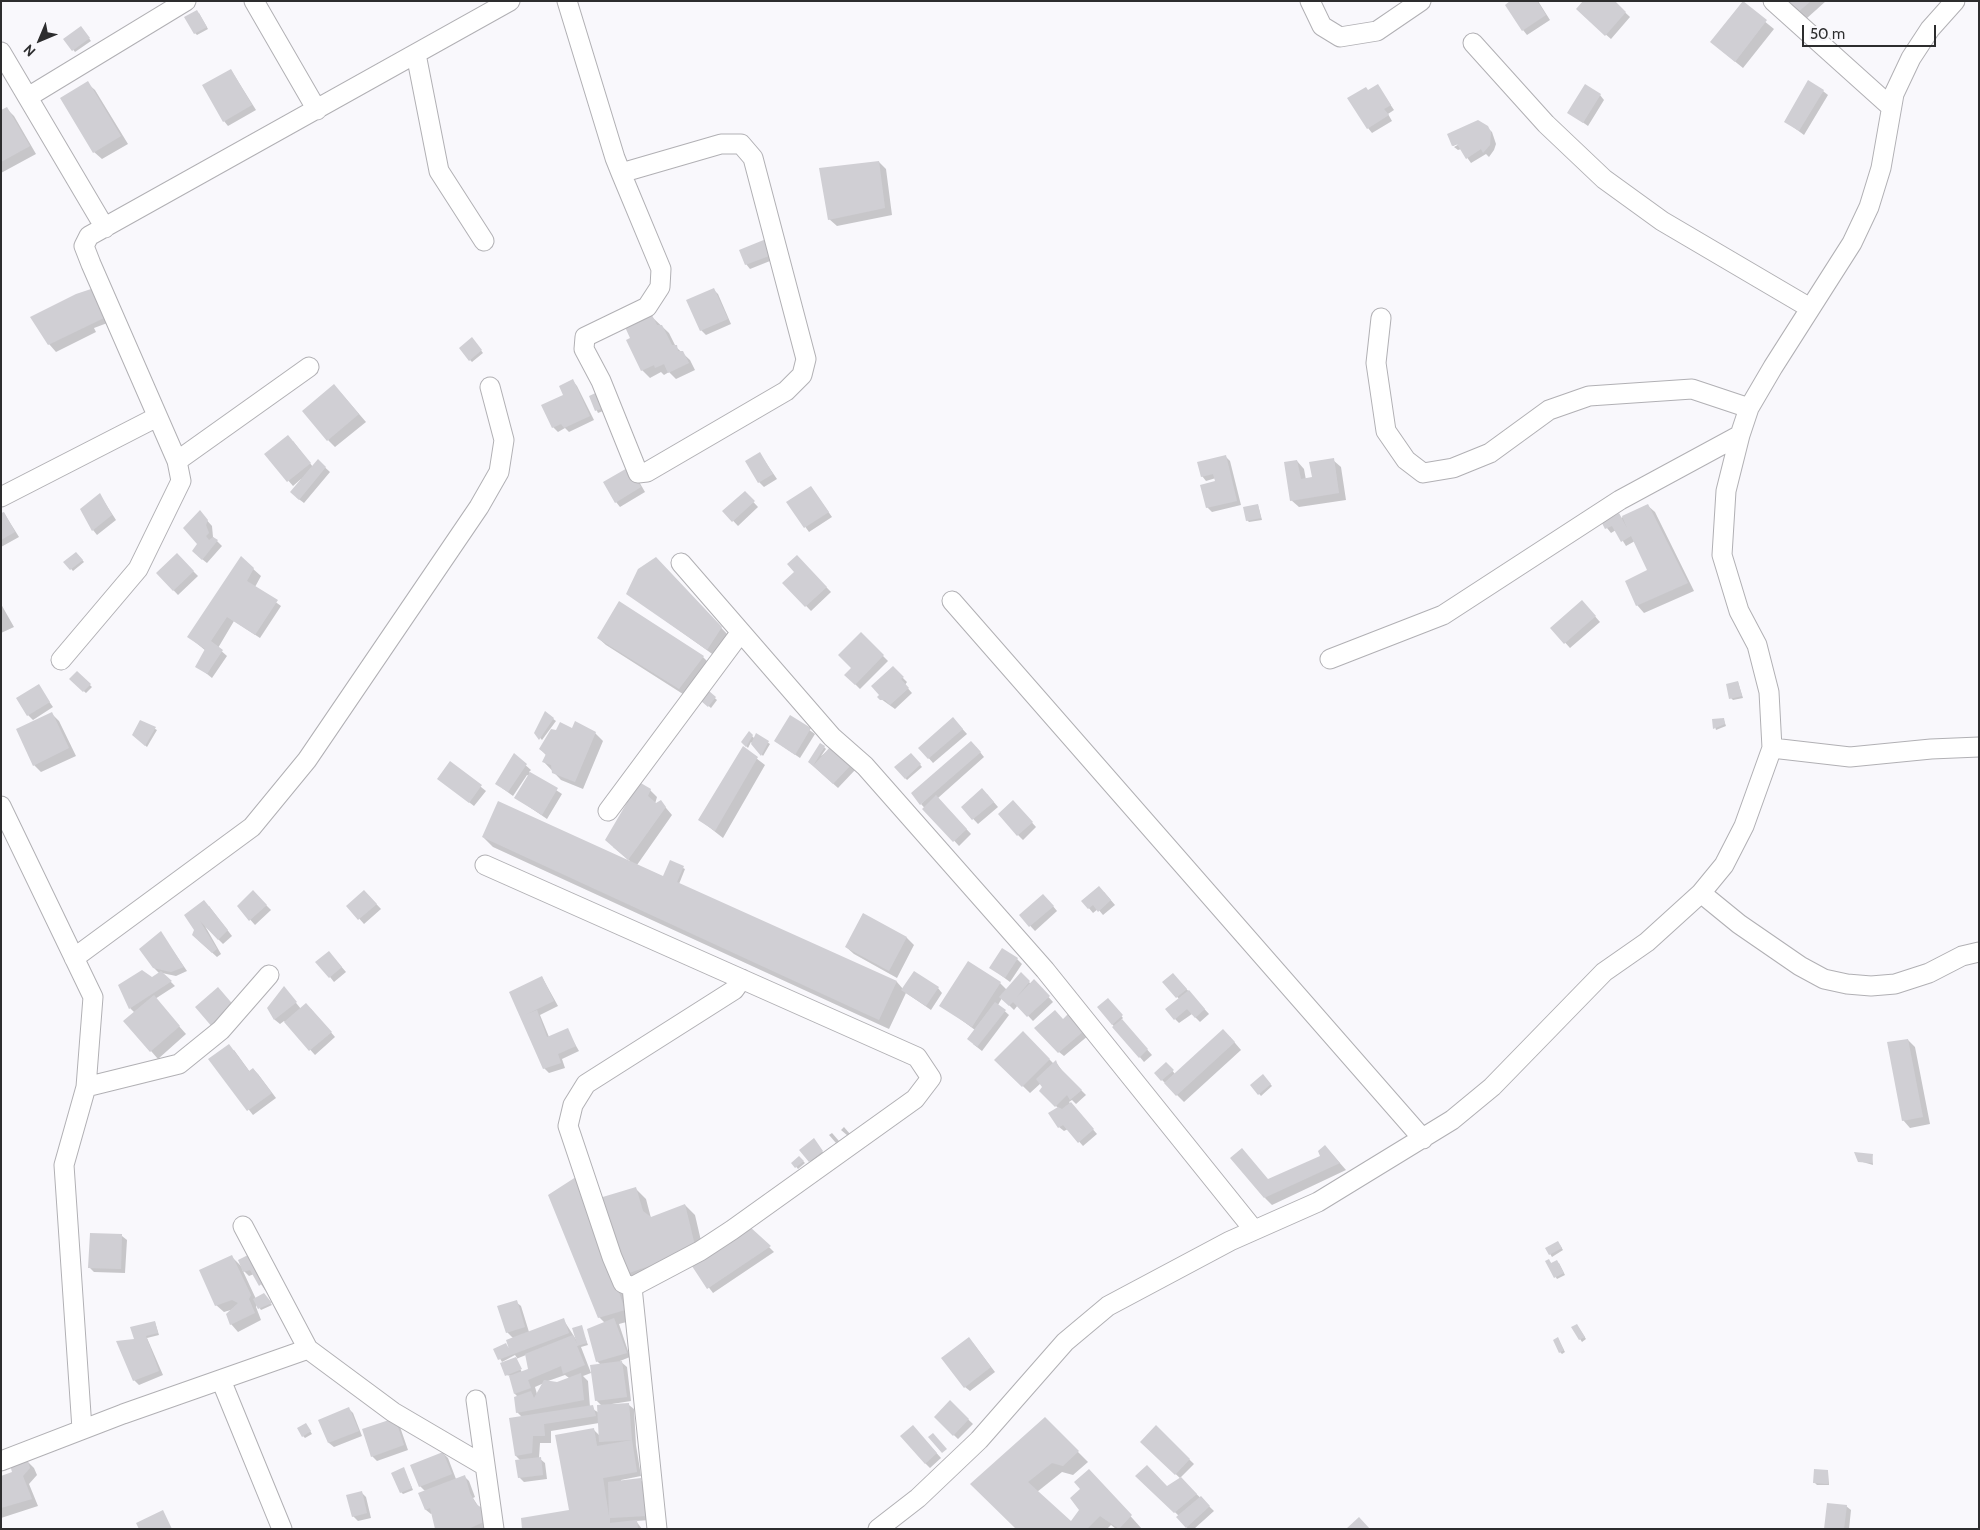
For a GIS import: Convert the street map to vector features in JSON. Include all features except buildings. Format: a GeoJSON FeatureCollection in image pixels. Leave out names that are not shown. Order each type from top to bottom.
{"type":"FeatureCollection","features":[{"type":"Feature","properties":{"kind":"street"},"geometry":{"type":"LineString","coordinates":[[28,97],[186,1]]}},
{"type":"Feature","properties":{"kind":"street"},"geometry":{"type":"LineString","coordinates":[[254,1],[316,110]]}},
{"type":"Feature","properties":{"kind":"street"},"geometry":{"type":"LineString","coordinates":[[61,660],[138,569],[182,481],[176,461],[84,246],[89,236],[510,1]]}},
{"type":"Feature","properties":{"kind":"street"},"geometry":{"type":"LineString","coordinates":[[567,1],[621,173],[661,269],[660,287],[647,307],[585,337],[584,349],[601,381],[638,473],[647,472],[786,391],[802,375],[806,359],[753,158],[741,144],[721,144],[621,173]]}},
{"type":"Feature","properties":{"kind":"street"},"geometry":{"type":"LineString","coordinates":[[1310,1],[1322,26],[1340,37],[1377,30],[1421,1]]}},
{"type":"Feature","properties":{"kind":"street"},"geometry":{"type":"LineString","coordinates":[[1773,1],[1891,107]]}},
{"type":"Feature","properties":{"kind":"street"},"geometry":{"type":"LineString","coordinates":[[878,1529],[918,1498],[979,1440],[1065,1342],[1108,1306],[1254,1230],[1318,1202],[1452,1120],[1492,1087],[1604,972],[1647,942],[1701,893],[1724,865],[1744,826],[1772,748],[1770,692],[1757,644],[1739,611],[1722,555],[1726,491],[1740,435],[1749,408],[1852,243],[1869,207],[1880,168],[1894,94],[1911,58],[1930,30],[1955,1]]}},
{"type":"Feature","properties":{"kind":"street"},"geometry":{"type":"LineString","coordinates":[[1474,43],[1546,124],[1604,179],[1662,221],[1810,308]]}},
{"type":"Feature","properties":{"kind":"street"},"geometry":{"type":"LineString","coordinates":[[1,52],[104,228]]}},
{"type":"Feature","properties":{"kind":"street"},"geometry":{"type":"LineString","coordinates":[[416,54],[439,171],[484,241]]}},
{"type":"Feature","properties":{"kind":"street"},"geometry":{"type":"LineString","coordinates":[[1381,318],[1376,362],[1386,431],[1406,460],[1423,473],[1453,468],[1490,453],[1549,410],[1588,396],[1692,389],[1749,408]]}},
{"type":"Feature","properties":{"kind":"street"},"geometry":{"type":"LineString","coordinates":[[176,461],[309,367]]}},
{"type":"Feature","properties":{"kind":"street"},"geometry":{"type":"LineString","coordinates":[[74,958],[252,826],[307,760],[479,508],[499,472],[504,440],[490,387]]}},
{"type":"Feature","properties":{"kind":"street"},"geometry":{"type":"LineString","coordinates":[[1,497],[157,417]]}},
{"type":"Feature","properties":{"kind":"street"},"geometry":{"type":"LineString","coordinates":[[1330,659],[1443,615],[1620,500],[1740,435]]}},
{"type":"Feature","properties":{"kind":"street"},"geometry":{"type":"LineString","coordinates":[[682,562],[832,737],[864,766],[1045,970],[1254,1230]]}},
{"type":"Feature","properties":{"kind":"street"},"geometry":{"type":"LineString","coordinates":[[952,601],[1423,1139]]}},
{"type":"Feature","properties":{"kind":"street"},"geometry":{"type":"LineString","coordinates":[[608,811],[742,632]]}},
{"type":"Feature","properties":{"kind":"street"},"geometry":{"type":"LineString","coordinates":[[1772,748],[1850,757],[1931,749],[1979,747]]}},
{"type":"Feature","properties":{"kind":"street"},"geometry":{"type":"LineString","coordinates":[[1,806],[93,997],[86,1087],[64,1165],[82,1429]]}},
{"type":"Feature","properties":{"kind":"street"},"geometry":{"type":"LineString","coordinates":[[486,864],[917,1057],[931,1078],[915,1099],[732,1230],[700,1250],[632,1287]]}},
{"type":"Feature","properties":{"kind":"street"},"geometry":{"type":"LineString","coordinates":[[1701,893],[1739,924],[1800,966],[1832,981],[1871,986],[1895,984],[1929,973],[1962,956],[1979,952]]}},
{"type":"Feature","properties":{"kind":"street"},"geometry":{"type":"LineString","coordinates":[[86,1087],[179,1064],[221,1030],[269,975]]}},
{"type":"Feature","properties":{"kind":"street"},"geometry":{"type":"LineString","coordinates":[[632,1287],[623,1283],[612,1257],[568,1126],[573,1105],[586,1084],[734,990],[742,979]]}},
{"type":"Feature","properties":{"kind":"street"},"geometry":{"type":"LineString","coordinates":[[243,1226],[308,1350],[393,1412],[486,1466]]}},
{"type":"Feature","properties":{"kind":"street"},"geometry":{"type":"LineString","coordinates":[[632,1287],[657,1529]]}},
{"type":"Feature","properties":{"kind":"street"},"geometry":{"type":"LineString","coordinates":[[1,1460],[82,1429],[308,1350]]}},
{"type":"Feature","properties":{"kind":"street"},"geometry":{"type":"LineString","coordinates":[[221,1380],[282,1529]]}},
{"type":"Feature","properties":{"kind":"street"},"geometry":{"type":"LineString","coordinates":[[476,1400],[494,1529]]}}]}
